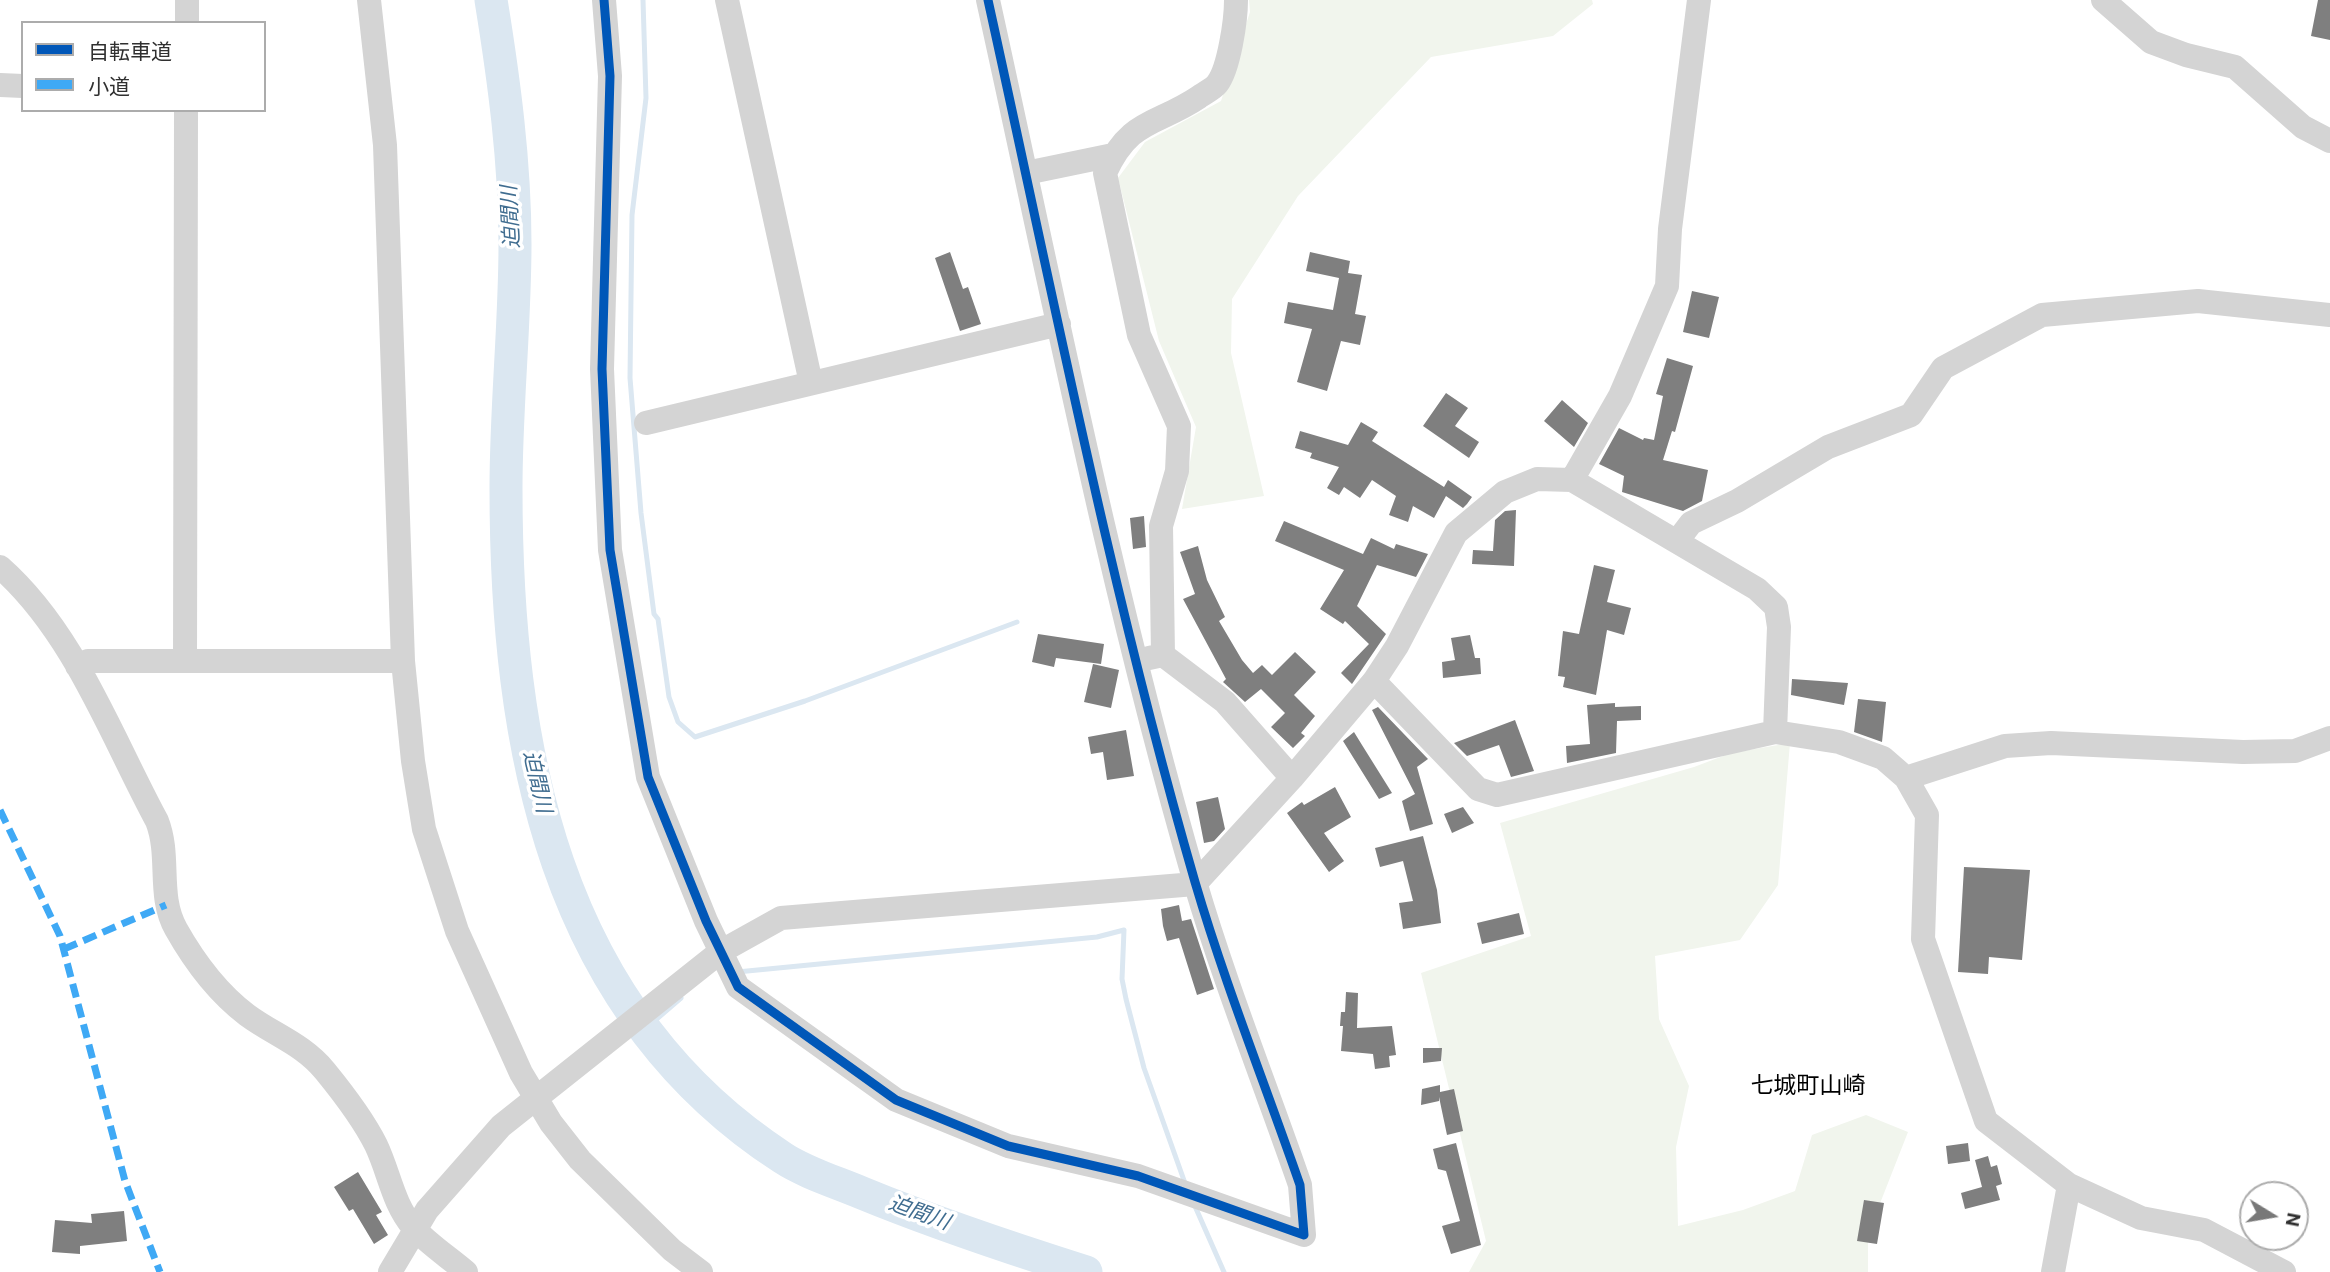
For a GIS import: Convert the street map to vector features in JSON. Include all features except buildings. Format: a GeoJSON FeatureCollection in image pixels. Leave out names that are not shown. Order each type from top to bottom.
{"type":"FeatureCollection","features":[{"type":"Feature","properties":{"kind":"street"},"geometry":{"type":"LineString","coordinates":[[187,0],[187,21]]}},
{"type":"Feature","properties":{"kind":"street"},"geometry":{"type":"LineString","coordinates":[[369,0],[385,145],[403,661],[419,805],[433,861],[475,973],[521,1073],[551,1124],[580,1160],[672,1250],[701,1272]]}},
{"type":"Feature","properties":{"kind":"street"},"geometry":{"type":"LineString","coordinates":[[604,0],[610,76],[602,369],[610,550],[648,777],[720,952],[738,987],[896,1100],[1008,1146],[1138,1176],[1304,1235],[1300,1185],[1195,884],[1071,394],[1059,324],[988,0]]}},
{"type":"Feature","properties":{"kind":"street"},"geometry":{"type":"LineString","coordinates":[[727,0],[811,383]]}},
{"type":"Feature","properties":{"kind":"street"},"geometry":{"type":"LineString","coordinates":[[1163,655],[1161,526],[1177,471],[1179,426],[1139,335],[1105,173],[1113,155],[1142,124],[1186,106],[1217,85],[1236,27],[1236,0]]}},
{"type":"Feature","properties":{"kind":"street"},"geometry":{"type":"LineString","coordinates":[[1572,480],[1620,396],[1667,286],[1670,229],[1699,0]]}},
{"type":"Feature","properties":{"kind":"street"},"geometry":{"type":"LineString","coordinates":[[2103,0],[2151,41],[2186,55],[2235,67],[2303,127],[2330,141]]}},
{"type":"Feature","properties":{"kind":"street"},"geometry":{"type":"LineString","coordinates":[[0,85],[21,86]]}},
{"type":"Feature","properties":{"kind":"street"},"geometry":{"type":"LineString","coordinates":[[185,661],[186,112]]}},
{"type":"Feature","properties":{"kind":"street"},"geometry":{"type":"LineString","coordinates":[[1026,173],[1113,155]]}},
{"type":"Feature","properties":{"kind":"street"},"geometry":{"type":"LineString","coordinates":[[1678,540],[1691,523],[1737,501],[1828,447],[1911,415],[1943,368],[2042,315],[2198,301],[2330,315]]}},
{"type":"Feature","properties":{"kind":"street"},"geometry":{"type":"LineString","coordinates":[[646,423],[1059,324]]}},
{"type":"Feature","properties":{"kind":"street"},"geometry":{"type":"LineString","coordinates":[[390,1271],[414,1228],[480,1147],[536,1098],[720,952],[781,918],[1195,884],[1292,778],[1374,681],[1397,646],[1455,533],[1505,492],[1538,480],[1572,480],[1678,540],[1757,589],[1776,607],[1779,627],[1775,732]]}},
{"type":"Feature","properties":{"kind":"street"},"geometry":{"type":"LineString","coordinates":[[0,567],[36,606],[77,666],[163,836],[163,891],[177,932],[206,973],[232,1002],[247,1016],[307,1052],[325,1071],[369,1133],[395,1195],[414,1228],[466,1272]]}},
{"type":"Feature","properties":{"kind":"street"},"geometry":{"type":"LineString","coordinates":[[1138,660],[1163,655],[1225,702],[1292,778]]}},
{"type":"Feature","properties":{"kind":"street"},"geometry":{"type":"LineString","coordinates":[[77,666],[88,661],[403,661]]}},
{"type":"Feature","properties":{"kind":"street"},"geometry":{"type":"LineString","coordinates":[[1374,681],[1478,789],[1497,795],[1775,732],[1850,746],[1883,758],[1906,778],[1927,815],[1923,939],[1986,1121],[2069,1185],[2141,1218],[2204,1230],[2284,1272]]}},
{"type":"Feature","properties":{"kind":"street"},"geometry":{"type":"LineString","coordinates":[[1906,778],[2005,746],[2051,743],[2243,752],[2295,751],[2330,738]]}},
{"type":"Feature","properties":{"kind":"street"},"geometry":{"type":"LineString","coordinates":[[2053,1272],[2069,1185]]}},
{"type":"Feature","properties":{"kind":"shaded area"},"geometry":{"type":"Polygon","coordinates":[[[1249,0],[1592,0],[1593,4],[1553,36],[1431,57],[1298,196],[1232,299],[1231,353],[1264,496],[1182,509],[1196,427],[1159,341],[1118,178],[1145,142],[1221,101],[1250,12],[1249,0]]]}},
{"type":"Feature","properties":{"kind":"shaded area"},"geometry":{"type":"Polygon","coordinates":[[[1790,743],[1778,885],[1740,940],[1655,956],[1659,1019],[1689,1086],[1676,1147],[1678,1226],[1743,1210],[1795,1191],[1812,1135],[1866,1115],[1908,1132],[1868,1234],[1868,1272],[1469,1272],[1486,1241],[1421,973],[1531,936],[1500,823],[1694,767],[1731,753],[1790,743]]]}},
{"type":"Feature","properties":{"kind":"waterway","name":"迫間川"},"geometry":{"type":"LineString","coordinates":[[491,0],[508,121],[515,213],[506,488],[508,584],[517,680],[533,773],[558,863],[594,948],[642,1026],[705,1097],[783,1158],[811,1173],[917,1215],[1086,1272]]}},
{"type":"Feature","properties":{"kind":"waterway"},"geometry":{"type":"LineString","coordinates":[[643,0],[646,98],[632,215],[630,378],[641,513],[654,614],[658,619],[669,697],[678,722],[695,737],[805,701],[1017,622]]}},
{"type":"Feature","properties":{"kind":"waterway"},"geometry":{"type":"LineString","coordinates":[[737,972],[1097,937],[1124,930],[1122,979],[1126,999],[1144,1068],[1186,1186]]}},
{"type":"Feature","properties":{"kind":"waterway"},"geometry":{"type":"LineString","coordinates":[[645,1029],[681,998]]}},
{"type":"Feature","properties":{"kind":"waterway"},"geometry":{"type":"LineString","coordinates":[[1194,1204],[1224,1272]]}},
{"type":"Feature","properties":{"kind":"marked path"},"geometry":{"type":"LineString","coordinates":[[0,810],[60,936],[125,1181],[160,1272]]}},
{"type":"Feature","properties":{"kind":"marked path"},"geometry":{"type":"LineString","coordinates":[[64,949],[166,905]]}},
{"type":"Feature","properties":{"kind":"cycle path"},"geometry":{"type":"LineString","coordinates":[[604,0],[610,76],[602,369],[610,550],[648,777],[706,921],[738,987],[896,1100],[1008,1146],[1138,1176],[1304,1235],[1300,1185],[1232,996],[1195,882],[1136,663],[1084,443],[988,0]]}},
{"type":"Feature","properties":{"kind":"district","name":"七城町山崎"},"geometry":{"type":"Point","coordinates":[1808,1087]}}]}
